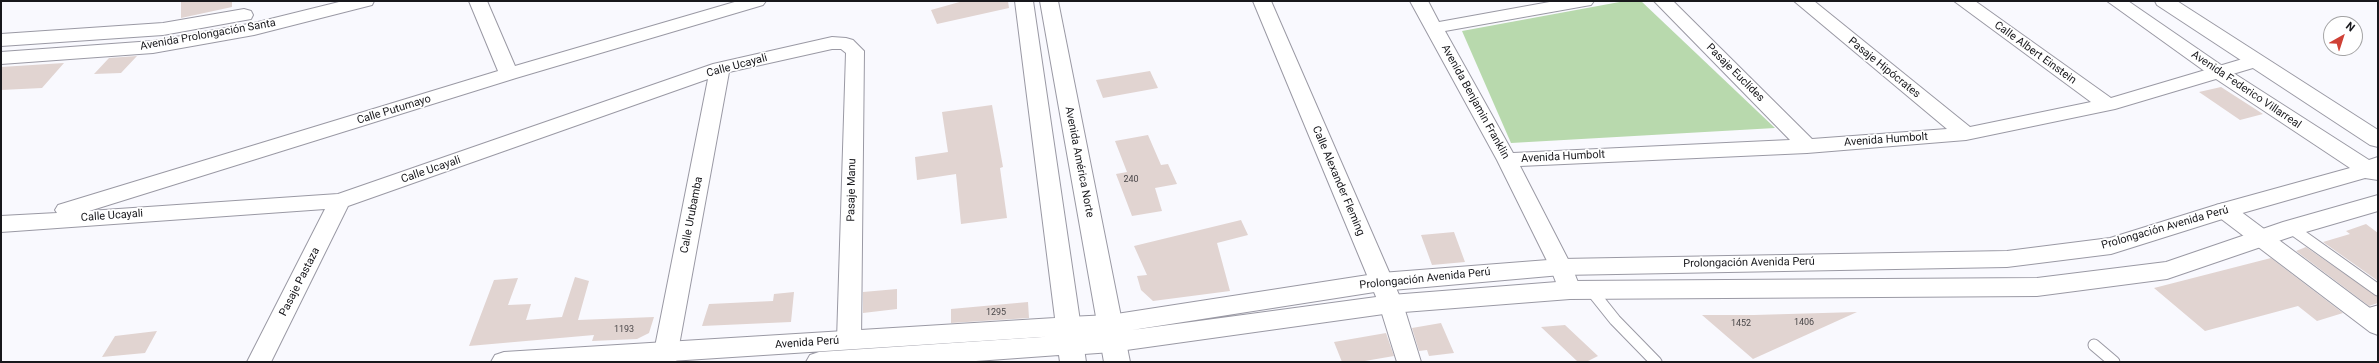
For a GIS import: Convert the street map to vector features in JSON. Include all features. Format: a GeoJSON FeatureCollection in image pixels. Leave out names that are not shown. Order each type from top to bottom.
{"type":"FeatureCollection","features":[{"type":"Feature","properties":{"kind":"street","name":"Avenida Prolongación Santa"},"geometry":{"type":"LineString","coordinates":[[1,40],[162,29],[258,13],[305,1]]}},
{"type":"Feature","properties":{"kind":"street","name":"Avenida Prolongación Santa"},"geometry":{"type":"LineString","coordinates":[[1,58],[153,47],[254,29],[365,1]]}},
{"type":"Feature","properties":{"kind":"street"},"geometry":{"type":"LineString","coordinates":[[478,1],[509,74]]}},
{"type":"Feature","properties":{"kind":"street","name":"Calle Putumayo"},"geometry":{"type":"LineString","coordinates":[[33,221],[509,74],[756,1]]}},
{"type":"Feature","properties":{"kind":"street"},"geometry":{"type":"LineString","coordinates":[[1024,1],[1070,344]]}},
{"type":"Feature","properties":{"kind":"street","name":"Avenida América Norte"},"geometry":{"type":"LineString","coordinates":[[1049,1],[1113,343]]}},
{"type":"Feature","properties":{"kind":"street","name":"Calle Alexander Fleming"},"geometry":{"type":"LineString","coordinates":[[1262,1],[1391,304],[1409,362]]}},
{"type":"Feature","properties":{"kind":"street","name":"Avenida Benjamin Franklin"},"geometry":{"type":"LineString","coordinates":[[1419,1],[1507,160],[1561,267],[1581,290]]}},
{"type":"Feature","properties":{"kind":"street"},"geometry":{"type":"LineString","coordinates":[[1434,28],[1585,1]]}},
{"type":"Feature","properties":{"kind":"street","name":"Pasaje Euclides"},"geometry":{"type":"LineString","coordinates":[[1663,1],[1807,146]]}},
{"type":"Feature","properties":{"kind":"street","name":"Pasaje Hipócrates"},"geometry":{"type":"LineString","coordinates":[[1803,1],[1966,134]]}},
{"type":"Feature","properties":{"kind":"street","name":"Calle Albert Einstein"},"geometry":{"type":"LineString","coordinates":[[1963,1],[2108,105]]}},
{"type":"Feature","properties":{"kind":"street","name":"Avenida Federico Villarreal"},"geometry":{"type":"LineString","coordinates":[[2116,1],[2217,71],[2374,170]]}},
{"type":"Feature","properties":{"kind":"street"},"geometry":{"type":"LineString","coordinates":[[2164,1],[2378,140]]}},
{"type":"Feature","properties":{"kind":"street"},"geometry":{"type":"LineString","coordinates":[[153,47],[162,29]]}},
{"type":"Feature","properties":{"kind":"street","name":"Calle Ucayali"},"geometry":{"type":"LineString","coordinates":[[1,224],[340,201],[720,68],[832,43],[846,44]]}},
{"type":"Feature","properties":{"kind":"street","name":"Pasaje Manu"},"geometry":{"type":"LineString","coordinates":[[846,44],[855,51],[849,340]]}},
{"type":"Feature","properties":{"kind":"street","name":"Avenida Humbolt"},"geometry":{"type":"LineString","coordinates":[[1507,160],[1807,146],[1966,134],[2108,105],[2217,71],[2256,61]]}},
{"type":"Feature","properties":{"kind":"street","name":"Calle Urubamba"},"geometry":{"type":"LineString","coordinates":[[665,357],[720,68]]}},
{"type":"Feature","properties":{"kind":"street","name":"Prolongación Avenida Perú"},"geometry":{"type":"LineString","coordinates":[[1113,343],[1381,282],[1561,267],[2007,259],[2111,246],[2224,210],[2374,170]]}},
{"type":"Feature","properties":{"kind":"street","name":"Pasaje Pastaza"},"geometry":{"type":"LineString","coordinates":[[259,362],[340,201]]}},
{"type":"Feature","properties":{"kind":"street","name":"Prolongación Avenida Perú"},"geometry":{"type":"LineString","coordinates":[[1113,343],[1391,304],[1581,290],[2037,288],[2167,270],[2291,228],[2378,203]]}},
{"type":"Feature","properties":{"kind":"street"},"geometry":{"type":"LineString","coordinates":[[2224,210],[2373,317]]}},
{"type":"Feature","properties":{"kind":"street","name":"Avenida Perú"},"geometry":{"type":"LineString","coordinates":[[504,362],[665,357],[849,340],[1070,344],[1113,343]]}},
{"type":"Feature","properties":{"kind":"street","name":"Avenida Perú"},"geometry":{"type":"LineString","coordinates":[[819,362],[1070,344]]}},
{"type":"Feature","properties":{"kind":"lane"},"geometry":{"type":"LineString","coordinates":[[2291,228],[2378,290]]}},
{"type":"Feature","properties":{"kind":"lane"},"geometry":{"type":"LineString","coordinates":[[1581,290],[1615,320],[1656,362]]}},
{"type":"Feature","properties":{"kind":"lane"},"geometry":{"type":"LineString","coordinates":[[2094,345],[2114,362]]}},
{"type":"Feature","properties":{"kind":"green space"},"geometry":{"type":"Polygon","coordinates":[[[1625,1],[1641,1],[1775,128],[1511,143],[1462,31],[1625,1]]]}},
{"type":"Feature","properties":{"kind":"building"},"geometry":{"type":"Polygon","coordinates":[[[181,1],[232,1],[232,7],[181,18],[181,1]]]}},
{"type":"Feature","properties":{"kind":"building"},"geometry":{"type":"Polygon","coordinates":[[[963,1],[1008,1],[1009,8],[937,24],[931,10],[963,1]]]}},
{"type":"Feature","properties":{"kind":"building"},"geometry":{"type":"Polygon","coordinates":[[[137,56],[121,73],[94,74],[109,58],[137,56]]]}},
{"type":"Feature","properties":{"kind":"building"},"geometry":{"type":"Polygon","coordinates":[[[64,63],[42,88],[1,90],[1,67],[64,63]]]}},
{"type":"Feature","properties":{"kind":"building"},"geometry":{"type":"Polygon","coordinates":[[[1150,71],[1158,88],[1103,98],[1096,80],[1150,71]]]}},
{"type":"Feature","properties":{"kind":"building"},"geometry":{"type":"Polygon","coordinates":[[[2221,87],[2263,114],[2240,120],[2199,92],[2221,87]]]}},
{"type":"Feature","properties":{"kind":"building"},"geometry":{"type":"Polygon","coordinates":[[[992,105],[1003,167],[1000,168],[1007,218],[961,224],[956,174],[917,180],[915,157],[948,152],[942,112],[992,105]]]}},
{"type":"Feature","properties":{"kind":"building"},"geometry":{"type":"Polygon","coordinates":[[[1148,135],[1161,165],[1168,164],[1177,184],[1155,188],[1162,211],[1132,216],[1116,174],[1127,172],[1115,141],[1148,135]]]}},
{"type":"Feature","properties":{"kind":"building"},"geometry":{"type":"Polygon","coordinates":[[[1241,220],[1248,235],[1217,243],[1230,291],[1153,301],[1141,290],[1137,276],[1147,275],[1134,246],[1241,220]]]}},
{"type":"Feature","properties":{"kind":"building"},"geometry":{"type":"Polygon","coordinates":[[[2366,224],[2378,233],[2378,281],[2323,242],[2350,234],[2346,231],[2366,224]]]}},
{"type":"Feature","properties":{"kind":"building"},"geometry":{"type":"Polygon","coordinates":[[[1454,232],[1465,262],[1432,265],[1421,235],[1454,232]]]}},
{"type":"Feature","properties":{"kind":"building"},"geometry":{"type":"Polygon","coordinates":[[[2306,247],[2378,297],[2378,303],[2369,306],[2296,251],[2306,247]]]}},
{"type":"Feature","properties":{"kind":"building"},"geometry":{"type":"Polygon","coordinates":[[[2271,258],[2343,313],[2317,321],[2298,306],[2205,331],[2154,288],[2271,258]]]}},
{"type":"Feature","properties":{"kind":"building"},"geometry":{"type":"Polygon","coordinates":[[[575,277],[589,281],[578,320],[654,317],[649,333],[637,339],[592,341],[594,335],[469,346],[494,280],[518,278],[508,305],[531,304],[526,320],[562,317],[575,277]]]}},
{"type":"Feature","properties":{"kind":"building"},"geometry":{"type":"Polygon","coordinates":[[[897,289],[897,309],[863,313],[863,292],[897,289]]]}},
{"type":"Feature","properties":{"kind":"building"},"geometry":{"type":"Polygon","coordinates":[[[794,292],[791,322],[702,326],[709,304],[773,301],[774,294],[794,292]]]}},
{"type":"Feature","properties":{"kind":"building"},"geometry":{"type":"Polygon","coordinates":[[[1028,302],[1029,318],[951,323],[951,309],[1028,302]]]}},
{"type":"Feature","properties":{"kind":"building"},"geometry":{"type":"Polygon","coordinates":[[[1857,312],[1753,359],[1702,315],[1754,315],[1857,312]]]}},
{"type":"Feature","properties":{"kind":"building"},"geometry":{"type":"Polygon","coordinates":[[[1441,323],[1454,353],[1429,356],[1427,350],[1419,351],[1412,328],[1441,323]]]}},
{"type":"Feature","properties":{"kind":"building"},"geometry":{"type":"Polygon","coordinates":[[[1565,325],[1598,356],[1586,362],[1578,362],[1541,327],[1565,325]]]}},
{"type":"Feature","properties":{"kind":"building"},"geometry":{"type":"Polygon","coordinates":[[[157,331],[145,353],[102,357],[115,336],[157,331]]]}},
{"type":"Feature","properties":{"kind":"building"},"geometry":{"type":"Polygon","coordinates":[[[1386,333],[1394,356],[1359,362],[1342,362],[1334,342],[1386,333]]]}}]}
